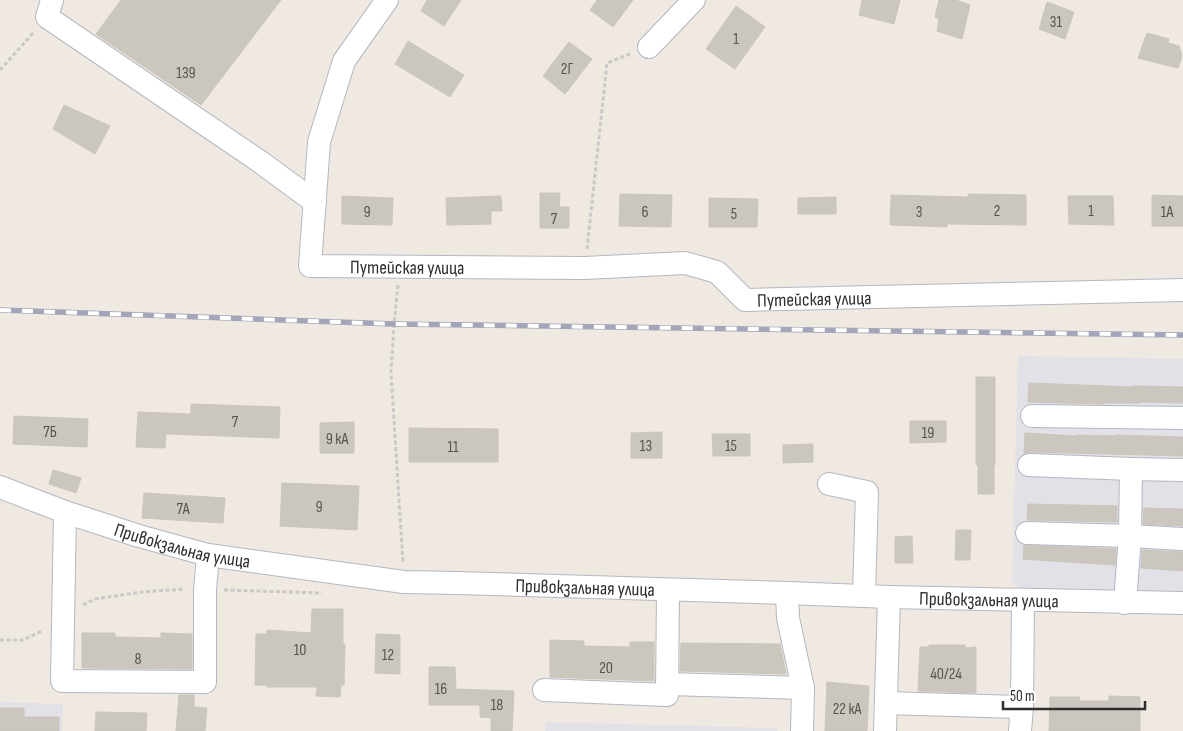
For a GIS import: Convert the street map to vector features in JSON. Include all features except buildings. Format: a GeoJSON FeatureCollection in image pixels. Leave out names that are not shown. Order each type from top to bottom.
{"type":"FeatureCollection","features":[{"type":"Feature","properties":{"kind":"street"},"geometry":{"type":"LineString","coordinates":[[315,202],[319,142],[344,61],[388,0]]}},
{"type":"Feature","properties":{"kind":"street"},"geometry":{"type":"LineString","coordinates":[[650,47],[694,0]]}},
{"type":"Feature","properties":{"kind":"street"},"geometry":{"type":"LineString","coordinates":[[49,9],[315,202]]}},
{"type":"Feature","properties":{"kind":"street","name":"Путейская улица"},"geometry":{"type":"LineString","coordinates":[[315,202],[310,266],[585,268],[685,264],[717,272],[745,300],[1183,290]]}},
{"type":"Feature","properties":{"kind":"street"},"geometry":{"type":"LineString","coordinates":[[1032,416],[1183,418]]}},
{"type":"Feature","properties":{"kind":"street"},"geometry":{"type":"LineString","coordinates":[[1029,465],[1183,470]]}},
{"type":"Feature","properties":{"kind":"street"},"geometry":{"type":"LineString","coordinates":[[1125,603],[1130,536],[1131,469]]}},
{"type":"Feature","properties":{"kind":"street"},"geometry":{"type":"LineString","coordinates":[[829,484],[867,492],[864,596]]}},
{"type":"Feature","properties":{"kind":"street","name":"Привокзальная улица"},"geometry":{"type":"LineString","coordinates":[[0,487],[65,512],[139,536],[208,555],[404,582],[889,597],[1183,603]]}},
{"type":"Feature","properties":{"kind":"street"},"geometry":{"type":"LineString","coordinates":[[65,512],[62,681],[205,682],[205,590],[208,555]]}},
{"type":"Feature","properties":{"kind":"street"},"geometry":{"type":"LineString","coordinates":[[1027,534],[1183,539]]}},
{"type":"Feature","properties":{"kind":"street"},"geometry":{"type":"LineString","coordinates":[[544,690],[667,695],[668,590]]}},
{"type":"Feature","properties":{"kind":"street"},"geometry":{"type":"LineString","coordinates":[[787,593],[788,618],[803,688],[802,731]]}},
{"type":"Feature","properties":{"kind":"street"},"geometry":{"type":"LineString","coordinates":[[885,731],[889,597]]}},
{"type":"Feature","properties":{"kind":"street"},"geometry":{"type":"LineString","coordinates":[[1020,731],[1023,600]]}},
{"type":"Feature","properties":{"kind":"street"},"geometry":{"type":"LineString","coordinates":[[667,684],[803,688]]}},
{"type":"Feature","properties":{"kind":"street"},"geometry":{"type":"LineString","coordinates":[[886,703],[1022,707]]}},
{"type":"Feature","properties":{"kind":"path"},"geometry":{"type":"LineString","coordinates":[[0,70],[49,9]]}},
{"type":"Feature","properties":{"kind":"path"},"geometry":{"type":"LineString","coordinates":[[585,268],[607,63],[650,47]]}},
{"type":"Feature","properties":{"kind":"path"},"geometry":{"type":"LineString","coordinates":[[399,267],[392,373],[404,582]]}},
{"type":"Feature","properties":{"kind":"shaded area"},"geometry":{"type":"Polygon","coordinates":[[[1018,356],[1183,359],[1183,593],[1027,591],[1012,583],[1018,356]]]}},
{"type":"Feature","properties":{"kind":"shaded area"},"geometry":{"type":"Polygon","coordinates":[[[0,702],[63,704],[62,731],[0,731],[0,702]]]}},
{"type":"Feature","properties":{"kind":"shaded area"},"geometry":{"type":"Polygon","coordinates":[[[545,722],[777,728],[777,731],[545,731],[545,722]]]}},
{"type":"Feature","properties":{"kind":"railway"},"geometry":{"type":"LineString","coordinates":[[0,310],[394,324],[1183,335]]}}]}
